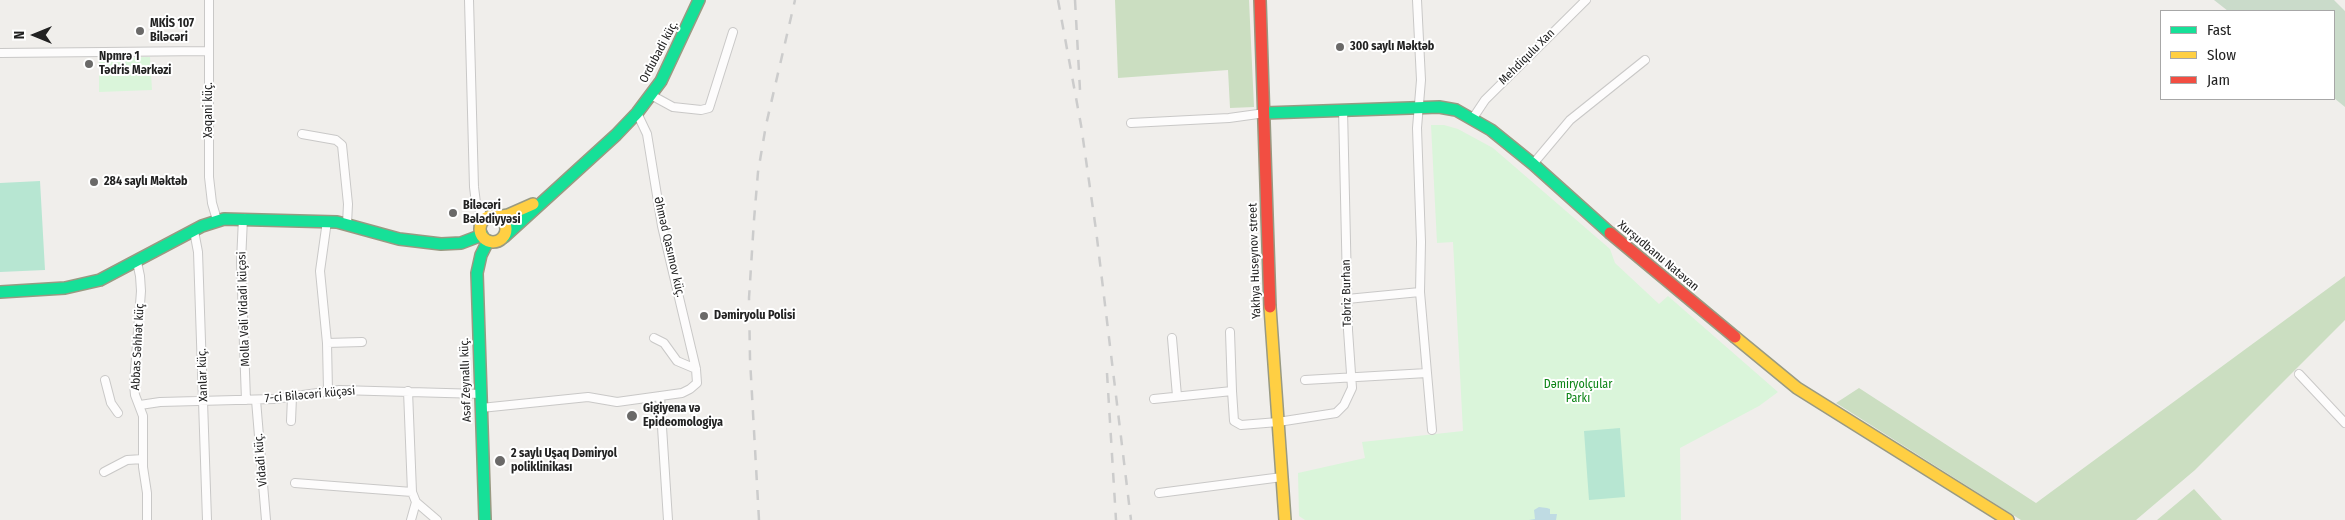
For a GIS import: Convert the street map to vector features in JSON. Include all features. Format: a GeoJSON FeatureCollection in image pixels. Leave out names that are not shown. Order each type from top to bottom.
{"type":"FeatureCollection","features":[{"type":"Feature","properties":{"kind":"main road","name":"Ordubadi küç."},"geometry":{"type":"LineString","coordinates":[[542,200],[616,135],[637,113],[651,95],[673,59],[699,0]]}},
{"type":"Feature","properties":{"kind":"main road","name":"Yakhya Huseynov street"},"geometry":{"type":"LineString","coordinates":[[1260,0],[1265,113],[1268,282],[1285,520]]}},
{"type":"Feature","properties":{"kind":"main road","name":"Xurşudbanu Natəvan"},"geometry":{"type":"LineString","coordinates":[[1265,113],[1438,107],[1456,110],[1473,118],[1491,130],[1532,164],[1600,225],[1797,388],[2008,520]]}},
{"type":"Feature","properties":{"kind":"main road"},"geometry":{"type":"LineString","coordinates":[[485,238],[481,225],[485,220],[496,216],[508,215],[542,200]]}},
{"type":"Feature","properties":{"kind":"main road"},"geometry":{"type":"LineString","coordinates":[[0,292],[79,286],[114,275],[217,220],[243,218],[326,221],[429,243],[461,244],[485,238],[497,242],[542,200]]}},
{"type":"Feature","properties":{"kind":"main road"},"geometry":{"type":"LineString","coordinates":[[496,216],[506,225],[504,237]]}},
{"type":"Feature","properties":{"kind":"main road","name":"Asəf Zeynallı küç."},"geometry":{"type":"LineString","coordinates":[[485,238],[477,273],[485,520]]}},
{"type":"Feature","properties":{"kind":"street","name":"Xəqani küç."},"geometry":{"type":"LineString","coordinates":[[208,0],[210,190],[217,220]]}},
{"type":"Feature","properties":{"kind":"street"},"geometry":{"type":"LineString","coordinates":[[469,0],[474,187],[476,203],[485,220]]}},
{"type":"Feature","properties":{"kind":"street"},"geometry":{"type":"LineString","coordinates":[[1417,0],[1421,58],[1420,107],[1417,128],[1421,242],[1420,292],[1432,430]]}},
{"type":"Feature","properties":{"kind":"street","name":"Mehdiqulu Xan"},"geometry":{"type":"LineString","coordinates":[[1473,118],[1485,100],[1586,0]]}},
{"type":"Feature","properties":{"kind":"street"},"geometry":{"type":"LineString","coordinates":[[651,95],[674,107],[701,110],[709,108],[733,32]]}},
{"type":"Feature","properties":{"kind":"street"},"geometry":{"type":"LineString","coordinates":[[0,52],[208,52]]}},
{"type":"Feature","properties":{"kind":"street"},"geometry":{"type":"LineString","coordinates":[[1532,164],[1570,120],[1646,60]]}},
{"type":"Feature","properties":{"kind":"street","name":"Təbriz Burhan"},"geometry":{"type":"LineString","coordinates":[[1232,391],[1234,421],[1237,424],[1278,422],[1336,413],[1350,396],[1343,109]]}},
{"type":"Feature","properties":{"kind":"street","name":"Əhməd Qasımov küç."},"geometry":{"type":"LineString","coordinates":[[637,113],[647,134],[662,226],[696,369],[697,383],[690,389],[682,393],[660,396]]}},
{"type":"Feature","properties":{"kind":"street"},"geometry":{"type":"LineString","coordinates":[[1131,122],[1229,118],[1265,113]]}},
{"type":"Feature","properties":{"kind":"street"},"geometry":{"type":"LineString","coordinates":[[302,134],[336,140],[342,144],[348,204],[347,224]]}},
{"type":"Feature","properties":{"kind":"street","name":"Molla Vəli Vidadi küçəsi"},"geometry":{"type":"LineString","coordinates":[[243,218],[241,262],[246,400]]}},
{"type":"Feature","properties":{"kind":"street"},"geometry":{"type":"LineString","coordinates":[[326,221],[320,271],[327,343],[328,391]]}},
{"type":"Feature","properties":{"kind":"street","name":"Xanlar küç."},"geometry":{"type":"LineString","coordinates":[[194,231],[198,252],[207,520]]}},
{"type":"Feature","properties":{"kind":"street","name":"Abbas Səhhət küç"},"geometry":{"type":"LineString","coordinates":[[137,262],[141,291],[134,384],[135,395],[144,416],[143,459],[147,520]]}},
{"type":"Feature","properties":{"kind":"street"},"geometry":{"type":"LineString","coordinates":[[1347,299],[1420,292]]}},
{"type":"Feature","properties":{"kind":"street"},"geometry":{"type":"LineString","coordinates":[[1154,399],[1232,391],[1230,332]]}},
{"type":"Feature","properties":{"kind":"street"},"geometry":{"type":"LineString","coordinates":[[654,338],[664,343],[677,361],[696,369]]}},
{"type":"Feature","properties":{"kind":"street"},"geometry":{"type":"LineString","coordinates":[[1172,338],[1177,396]]}},
{"type":"Feature","properties":{"kind":"street"},"geometry":{"type":"LineString","coordinates":[[327,343],[362,342]]}},
{"type":"Feature","properties":{"kind":"street"},"geometry":{"type":"LineString","coordinates":[[1305,380],[1427,372]]}},
{"type":"Feature","properties":{"kind":"street"},"geometry":{"type":"LineString","coordinates":[[2299,374],[2345,423]]}},
{"type":"Feature","properties":{"kind":"street"},"geometry":{"type":"LineString","coordinates":[[105,380],[109,396],[118,413]]}},
{"type":"Feature","properties":{"kind":"street","name":"7-ci Biləcəri küçəsi"},"geometry":{"type":"LineString","coordinates":[[140,405],[160,402],[256,400],[328,391],[408,391],[481,394]]}},
{"type":"Feature","properties":{"kind":"street"},"geometry":{"type":"LineString","coordinates":[[408,391],[412,492],[416,502],[437,520]]}},
{"type":"Feature","properties":{"kind":"street"},"geometry":{"type":"LineString","coordinates":[[481,408],[588,396],[617,402],[660,396],[668,520]]}},
{"type":"Feature","properties":{"kind":"street"},"geometry":{"type":"LineString","coordinates":[[292,397],[292,421]]}},
{"type":"Feature","properties":{"kind":"street","name":"Vidadi küç."},"geometry":{"type":"LineString","coordinates":[[256,400],[266,520]]}},
{"type":"Feature","properties":{"kind":"street"},"geometry":{"type":"LineString","coordinates":[[104,472],[127,460],[143,459]]}},
{"type":"Feature","properties":{"kind":"street"},"geometry":{"type":"LineString","coordinates":[[1159,493],[1282,477]]}},
{"type":"Feature","properties":{"kind":"street"},"geometry":{"type":"LineString","coordinates":[[294,483],[412,492]]}},
{"type":"Feature","properties":{"kind":"street"},"geometry":{"type":"LineString","coordinates":[[411,520],[416,502]]}},
{"type":"Feature","properties":{"kind":"green space"},"geometry":{"type":"Polygon","coordinates":[[[1115,0],[1249,0],[1254,107],[1230,108],[1228,70],[1118,78],[1115,0]]]}},
{"type":"Feature","properties":{"kind":"green space"},"geometry":{"type":"Polygon","coordinates":[[[2214,0],[2334,0],[2345,11],[2345,107],[2335,99],[2335,10],[2227,10],[2214,0]]]}},
{"type":"Feature","properties":{"kind":"green space"},"geometry":{"type":"Polygon","coordinates":[[[150,57],[152,90],[99,92],[99,58],[150,57]]]}},
{"type":"Feature","properties":{"kind":"green space","name":"Dəmiryolçular Parkı"},"geometry":{"type":"Polygon","coordinates":[[[1431,125],[1444,125],[1458,129],[1493,148],[1610,249],[1615,263],[1659,304],[1668,296],[1778,392],[1759,406],[1680,448],[1681,520],[1305,520],[1299,516],[1298,473],[1365,458],[1362,442],[1463,431],[1453,242],[1437,243],[1431,125]]]}},
{"type":"Feature","properties":{"kind":"green space"},"geometry":{"type":"Polygon","coordinates":[[[40,181],[45,270],[0,272],[0,183],[40,181]]]}},
{"type":"Feature","properties":{"kind":"green space"},"geometry":{"type":"Polygon","coordinates":[[[2345,276],[2345,320],[2195,470],[2136,520],[2021,520],[1836,403],[1859,388],[2036,503],[2345,276]]]}},
{"type":"Feature","properties":{"kind":"green space"},"geometry":{"type":"Polygon","coordinates":[[[1620,428],[1625,497],[1589,500],[1584,431],[1620,428]]]}},
{"type":"Feature","properties":{"kind":"green space"},"geometry":{"type":"Polygon","coordinates":[[[2194,489],[2222,520],[2157,520],[2194,489]]]}},
{"type":"Feature","properties":{"kind":"water"},"geometry":{"type":"Polygon","coordinates":[[[1539,507],[1550,509],[1550,514],[1557,514],[1556,520],[1529,520],[1535,519],[1534,510],[1539,507]]]}},
{"type":"Feature","properties":{"kind":"railway"},"geometry":{"type":"LineString","coordinates":[[759,520],[750,359],[749,298],[754,220],[758,172],[766,125],[795,0]]}},
{"type":"Feature","properties":{"kind":"railway"},"geometry":{"type":"LineString","coordinates":[[1058,0],[1081,125],[1096,230],[1131,520]]}},
{"type":"Feature","properties":{"kind":"railway"},"geometry":{"type":"LineString","coordinates":[[1075,0],[1080,90]]}},
{"type":"Feature","properties":{"kind":"railway"},"geometry":{"type":"LineString","coordinates":[[1107,373],[1116,520]]}},
{"type":"Feature","properties":{"kind":"traffic: fast"},"geometry":{"type":"LineString","coordinates":[[504,237],[616,135],[637,113],[661,81],[699,0]]}},
{"type":"Feature","properties":{"kind":"traffic: fast"},"geometry":{"type":"LineString","coordinates":[[1265,113],[1439,107],[1456,110],[1491,130],[1533,164],[1610,233]]}},
{"type":"Feature","properties":{"kind":"traffic: fast"},"geometry":{"type":"LineString","coordinates":[[0,292],[65,288],[100,280],[202,226],[224,219],[337,222],[399,239],[441,244],[461,243],[482,235]]}},
{"type":"Feature","properties":{"kind":"traffic: fast"},"geometry":{"type":"LineString","coordinates":[[485,520],[477,273],[481,255],[488,241]]}},
{"type":"Feature","properties":{"kind":"traffic: slow"},"geometry":{"type":"LineString","coordinates":[[497,217],[508,215],[533,204]]}},
{"type":"Feature","properties":{"kind":"traffic: slow"},"geometry":{"type":"LineString","coordinates":[[493,216],[502,220],[506,229],[502,238],[493,242],[484,238],[480,229],[484,220],[493,216]]}},
{"type":"Feature","properties":{"kind":"traffic: slow"},"geometry":{"type":"LineString","coordinates":[[1270,307],[1285,520]]}},
{"type":"Feature","properties":{"kind":"traffic: slow"},"geometry":{"type":"LineString","coordinates":[[1735,337],[1797,388],[2008,520]]}},
{"type":"Feature","properties":{"kind":"traffic: jam"},"geometry":{"type":"LineString","coordinates":[[1260,0],[1270,307]]}},
{"type":"Feature","properties":{"kind":"traffic: jam"},"geometry":{"type":"LineString","coordinates":[[1610,233],[1735,337]]}},
{"type":"Feature","properties":{"kind":"place","name":"MKİS 107 Biləcəri"},"geometry":{"type":"Point","coordinates":[140,31]}},
{"type":"Feature","properties":{"kind":"place","name":"300 saylı Məktəb"},"geometry":{"type":"Point","coordinates":[1340,47]}},
{"type":"Feature","properties":{"kind":"place","name":"Npmrə 1 Tədris Mərkəzi"},"geometry":{"type":"Point","coordinates":[89,64]}},
{"type":"Feature","properties":{"kind":"place","name":"284 saylı Məktəb"},"geometry":{"type":"Point","coordinates":[94,182]}},
{"type":"Feature","properties":{"kind":"place","name":"Biləcəri Bələdiyyəsi"},"geometry":{"type":"Point","coordinates":[453,213]}},
{"type":"Feature","properties":{"kind":"place","name":"Dəmiryolu Polisi"},"geometry":{"type":"Point","coordinates":[704,316]}},
{"type":"Feature","properties":{"kind":"place","name":"Gigiyena və Epideomologiya"},"geometry":{"type":"Point","coordinates":[632,416]}},
{"type":"Feature","properties":{"kind":"place","name":"2 saylı Uşaq Dəmiryol poliklinikası"},"geometry":{"type":"Point","coordinates":[500,461]}}]}
